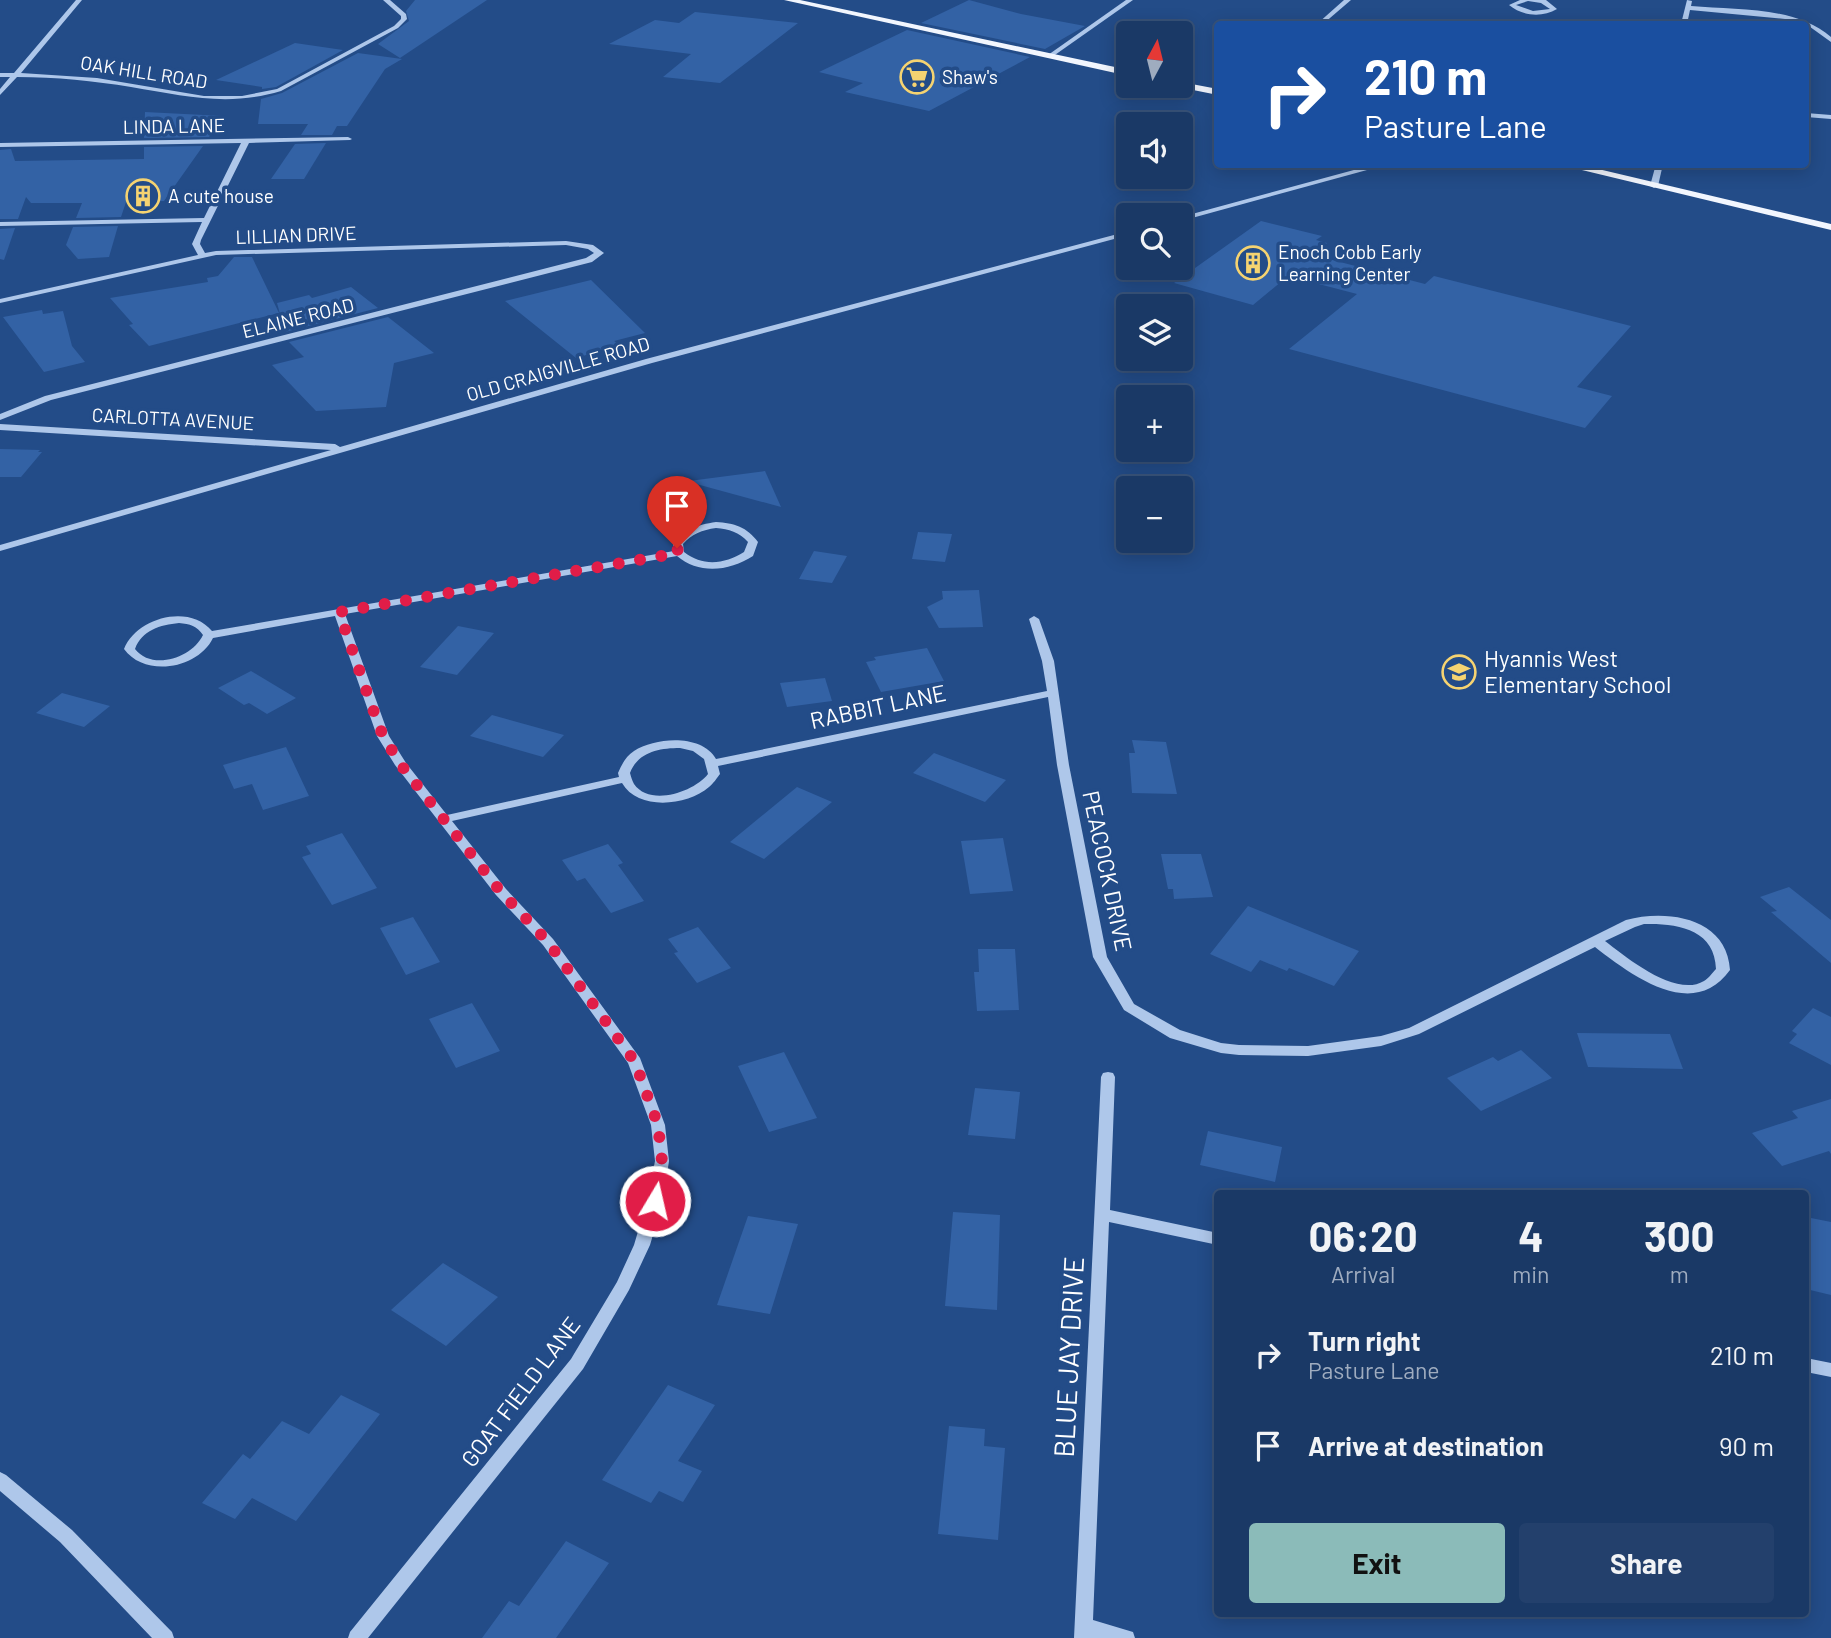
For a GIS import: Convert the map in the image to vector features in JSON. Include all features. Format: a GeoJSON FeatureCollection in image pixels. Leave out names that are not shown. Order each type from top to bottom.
{"type":"FeatureCollection","features":[{"type":"Feature","properties":{"kind":"main road"},"geometry":{"type":"LineString","coordinates":[[788,0],[1116,71]]}},
{"type":"Feature","properties":{"kind":"main road"},"geometry":{"type":"LineString","coordinates":[[1194,87],[1214,91]]}},
{"type":"Feature","properties":{"kind":"main road"},"geometry":{"type":"LineString","coordinates":[[1579,168],[1831,227]]}},
{"type":"Feature","properties":{"kind":"street"},"geometry":{"type":"LineString","coordinates":[[0,93],[79,0]]}},
{"type":"Feature","properties":{"kind":"street","name":"OAK HILL ROAD"},"geometry":{"type":"LineString","coordinates":[[0,75],[77,77],[201,98],[263,95],[279,90],[397,27],[404,15],[386,0]]}},
{"type":"Feature","properties":{"kind":"street"},"geometry":{"type":"LineString","coordinates":[[1050,56],[1130,0]]}},
{"type":"Feature","properties":{"kind":"street"},"geometry":{"type":"LineString","coordinates":[[1324,21],[1348,0]]}},
{"type":"Feature","properties":{"kind":"street"},"geometry":{"type":"LineString","coordinates":[[1531,0],[1548,3],[1554,9],[1546,13],[1532,12],[1517,10],[1512,5],[1531,0]]}},
{"type":"Feature","properties":{"kind":"street"},"geometry":{"type":"LineString","coordinates":[[1685,21],[1690,0]]}},
{"type":"Feature","properties":{"kind":"street"},"geometry":{"type":"LineString","coordinates":[[1688,8],[1792,21]]}},
{"type":"Feature","properties":{"kind":"street"},"geometry":{"type":"LineString","coordinates":[[1809,25],[1817,27],[1831,40]]}},
{"type":"Feature","properties":{"kind":"street"},"geometry":{"type":"LineString","coordinates":[[1809,115],[1831,117]]}},
{"type":"Feature","properties":{"kind":"street","name":"LINDA LANE"},"geometry":{"type":"LineString","coordinates":[[0,145],[348,139]]}},
{"type":"Feature","properties":{"kind":"street"},"geometry":{"type":"LineString","coordinates":[[202,255],[196,244],[246,141]]}},
{"type":"Feature","properties":{"kind":"street"},"geometry":{"type":"LineString","coordinates":[[1193,216],[1371,168]]}},
{"type":"Feature","properties":{"kind":"street"},"geometry":{"type":"LineString","coordinates":[[1654,186],[1659,168]]}},
{"type":"Feature","properties":{"kind":"street"},"geometry":{"type":"LineString","coordinates":[[0,223],[206,220]]}},
{"type":"Feature","properties":{"kind":"street","name":"OLD CRAIGVILLE ROAD"},"geometry":{"type":"LineString","coordinates":[[0,548],[785,323],[1116,236]]}},
{"type":"Feature","properties":{"kind":"street","name":"LILLIAN DRIVE"},"geometry":{"type":"LineString","coordinates":[[0,301],[51,292],[202,255],[552,243],[598,250]]}},
{"type":"Feature","properties":{"kind":"street","name":"ELAINE ROAD"},"geometry":{"type":"LineString","coordinates":[[0,417],[48,398],[589,260],[599,255],[598,250]]}},
{"type":"Feature","properties":{"kind":"street","name":"CARLOTTA AVENUE"},"geometry":{"type":"LineString","coordinates":[[0,427],[345,448]]}},
{"type":"Feature","properties":{"kind":"street"},"geometry":{"type":"LineString","coordinates":[[712,526],[736,528],[748,534],[753,542],[749,554],[723,565],[699,564],[686,560],[679,553],[678,544],[684,536],[712,526]]}},
{"type":"Feature","properties":{"kind":"street"},"geometry":{"type":"LineString","coordinates":[[209,635],[679,553]]}},
{"type":"Feature","properties":{"kind":"street","name":"GOAT FIELD LANE"},"geometry":{"type":"LineString","coordinates":[[339,612],[383,736],[401,765],[501,892],[548,942],[635,1062],[658,1125],[662,1161],[655,1201],[642,1245],[623,1285],[576,1364],[357,1638]]}},
{"type":"Feature","properties":{"kind":"street","name":"PEACOCK DRIVE"},"geometry":{"type":"LineString","coordinates":[[1034,619],[1048,661],[1100,957],[1129,1007],[1175,1034],[1221,1048],[1271,1051],[1308,1051],[1381,1041],[1414,1031],[1596,941],[1640,920],[1673,920],[1695,928],[1713,940],[1723,955],[1723,970],[1705,985],[1684,988],[1661,984],[1640,975],[1596,941]]}},
{"type":"Feature","properties":{"kind":"street"},"geometry":{"type":"LineString","coordinates":[[170,621],[194,622],[204,627],[209,635],[206,644],[195,653],[172,662],[146,662],[134,657],[129,649],[131,640],[140,632],[170,621]]}},
{"type":"Feature","properties":{"kind":"street","name":"RABBIT LANE"},"geometry":{"type":"LineString","coordinates":[[713,763],[1052,693]]}},
{"type":"Feature","properties":{"kind":"street"},"geometry":{"type":"LineString","coordinates":[[680,744],[697,748],[713,763],[713,774],[706,785],[692,793],[674,798],[646,796],[632,789],[625,779],[625,767],[634,756],[660,745],[680,744]]}},
{"type":"Feature","properties":{"kind":"street"},"geometry":{"type":"LineString","coordinates":[[444,819],[625,779]]}},
{"type":"Feature","properties":{"kind":"street","name":"BLUE JAY DRIVE"},"geometry":{"type":"LineString","coordinates":[[1083,1632],[1108,1077]]}},
{"type":"Feature","properties":{"kind":"street"},"geometry":{"type":"LineString","coordinates":[[1101,1214],[1214,1238]]}},
{"type":"Feature","properties":{"kind":"street"},"geometry":{"type":"LineString","coordinates":[[1809,1366],[1831,1370]]}},
{"type":"Feature","properties":{"kind":"street"},"geometry":{"type":"LineString","coordinates":[[0,1480],[66,1536],[165,1638]]}},
{"type":"Feature","properties":{"kind":"street"},"geometry":{"type":"LineString","coordinates":[[1083,1632],[1126,1638]]}},
{"type":"Feature","properties":{"kind":"building"},"geometry":{"type":"Polygon","coordinates":[[[415,0],[487,0],[400,58],[378,44],[409,21],[406,11],[415,0]]]}},
{"type":"Feature","properties":{"kind":"building"},"geometry":{"type":"Polygon","coordinates":[[[969,0],[1021,14],[1085,26],[1045,49],[921,23],[969,0]]]}},
{"type":"Feature","properties":{"kind":"building"},"geometry":{"type":"Polygon","coordinates":[[[695,12],[798,23],[720,83],[663,77],[691,54],[609,44],[655,20],[679,23],[695,12]]]}},
{"type":"Feature","properties":{"kind":"building","name":"Shaw's"},"geometry":{"type":"Polygon","coordinates":[[[907,30],[1030,57],[929,111],[845,92],[863,83],[819,72],[907,30]]]}},
{"type":"Feature","properties":{"kind":"building"},"geometry":{"type":"Polygon","coordinates":[[[295,43],[343,50],[276,87],[262,89],[216,80],[295,43]]]}},
{"type":"Feature","properties":{"kind":"building"},"geometry":{"type":"Polygon","coordinates":[[[358,53],[402,59],[385,69],[347,126],[337,126],[332,135],[301,135],[308,124],[258,124],[261,99],[282,93],[358,53]]]}},
{"type":"Feature","properties":{"kind":"building"},"geometry":{"type":"Polygon","coordinates":[[[145,112],[224,116],[209,137],[144,138],[145,112]]]}},
{"type":"Feature","properties":{"kind":"building"},"geometry":{"type":"Polygon","coordinates":[[[326,143],[304,179],[271,179],[295,144],[326,143]]]}},
{"type":"Feature","properties":{"kind":"building"},"geometry":{"type":"Polygon","coordinates":[[[203,146],[164,201],[126,202],[121,217],[76,218],[82,203],[31,203],[26,197],[18,219],[0,219],[0,150],[11,149],[15,161],[144,159],[144,147],[203,146]]]}},
{"type":"Feature","properties":{"kind":"building"},"geometry":{"type":"Polygon","coordinates":[[[1261,221],[1322,236],[1316,240],[1327,243],[1313,255],[1425,284],[1434,276],[1631,326],[1577,387],[1612,396],[1585,428],[1289,349],[1357,294],[1288,276],[1253,305],[1174,283],[1178,280],[1193,280],[1193,269],[1261,221]]]}},
{"type":"Feature","properties":{"kind":"building"},"geometry":{"type":"Polygon","coordinates":[[[118,226],[109,257],[78,259],[66,245],[73,227],[118,226]]]}},
{"type":"Feature","properties":{"kind":"building"},"geometry":{"type":"Polygon","coordinates":[[[15,228],[4,260],[0,259],[0,229],[15,228]]]}},
{"type":"Feature","properties":{"kind":"building"},"geometry":{"type":"Polygon","coordinates":[[[234,257],[252,257],[279,313],[149,346],[129,325],[133,324],[110,298],[208,282],[207,278],[218,276],[234,257]]]}},
{"type":"Feature","properties":{"kind":"building"},"geometry":{"type":"Polygon","coordinates":[[[591,280],[645,333],[614,341],[620,345],[576,358],[505,301],[591,280]]]}},
{"type":"Feature","properties":{"kind":"building"},"geometry":{"type":"Polygon","coordinates":[[[351,287],[378,308],[285,332],[277,303],[309,295],[312,298],[351,287]]]}},
{"type":"Feature","properties":{"kind":"building"},"geometry":{"type":"Polygon","coordinates":[[[42,310],[43,314],[63,311],[72,346],[85,362],[44,372],[3,317],[42,310]]]}},
{"type":"Feature","properties":{"kind":"building"},"geometry":{"type":"Polygon","coordinates":[[[388,317],[434,353],[394,363],[386,407],[316,411],[272,365],[304,357],[289,342],[388,317]]]}},
{"type":"Feature","properties":{"kind":"building"},"geometry":{"type":"Polygon","coordinates":[[[0,449],[42,452],[21,477],[0,477],[0,449]]]}},
{"type":"Feature","properties":{"kind":"building"},"geometry":{"type":"Polygon","coordinates":[[[765,471],[781,507],[689,482],[689,481],[765,471]]]}},
{"type":"Feature","properties":{"kind":"building"},"geometry":{"type":"Polygon","coordinates":[[[918,532],[952,534],[945,562],[912,559],[918,532]]]}},
{"type":"Feature","properties":{"kind":"building"},"geometry":{"type":"Polygon","coordinates":[[[814,551],[847,556],[832,583],[799,579],[814,551]]]}},
{"type":"Feature","properties":{"kind":"building"},"geometry":{"type":"Polygon","coordinates":[[[979,590],[983,627],[939,628],[927,607],[943,599],[942,591],[979,590]]]}},
{"type":"Feature","properties":{"kind":"building"},"geometry":{"type":"Polygon","coordinates":[[[458,626],[494,633],[457,675],[420,667],[458,626]]]}},
{"type":"Feature","properties":{"kind":"building"},"geometry":{"type":"Polygon","coordinates":[[[927,648],[944,681],[881,692],[866,662],[876,660],[874,657],[927,648]]]}},
{"type":"Feature","properties":{"kind":"building"},"geometry":{"type":"Polygon","coordinates":[[[251,671],[296,698],[267,714],[249,703],[244,705],[218,688],[251,671]]]}},
{"type":"Feature","properties":{"kind":"building"},"geometry":{"type":"Polygon","coordinates":[[[825,678],[832,701],[787,707],[780,683],[825,678]]]}},
{"type":"Feature","properties":{"kind":"building"},"geometry":{"type":"Polygon","coordinates":[[[62,693],[110,706],[84,727],[36,713],[62,693]]]}},
{"type":"Feature","properties":{"kind":"building"},"geometry":{"type":"Polygon","coordinates":[[[492,715],[564,735],[543,757],[470,736],[492,715]]]}},
{"type":"Feature","properties":{"kind":"building"},"geometry":{"type":"Polygon","coordinates":[[[1132,740],[1166,742],[1177,794],[1132,793],[1129,753],[1135,753],[1132,740]]]}},
{"type":"Feature","properties":{"kind":"building"},"geometry":{"type":"Polygon","coordinates":[[[286,747],[309,796],[263,810],[252,784],[234,789],[223,765],[286,747]]]}},
{"type":"Feature","properties":{"kind":"building"},"geometry":{"type":"Polygon","coordinates":[[[934,753],[1006,780],[985,802],[913,773],[934,753]]]}},
{"type":"Feature","properties":{"kind":"building"},"geometry":{"type":"Polygon","coordinates":[[[797,787],[832,802],[764,859],[730,842],[797,787]]]}},
{"type":"Feature","properties":{"kind":"building"},"geometry":{"type":"Polygon","coordinates":[[[342,833],[377,888],[332,905],[302,857],[311,854],[306,846],[342,833]]]}},
{"type":"Feature","properties":{"kind":"building"},"geometry":{"type":"Polygon","coordinates":[[[1003,838],[1013,891],[970,894],[961,841],[1003,838]]]}},
{"type":"Feature","properties":{"kind":"building"},"geometry":{"type":"Polygon","coordinates":[[[608,844],[623,863],[618,865],[644,901],[611,913],[585,878],[577,881],[562,860],[608,844]]]}},
{"type":"Feature","properties":{"kind":"building"},"geometry":{"type":"Polygon","coordinates":[[[1161,854],[1201,854],[1213,897],[1174,899],[1173,889],[1168,889],[1161,854]]]}},
{"type":"Feature","properties":{"kind":"building"},"geometry":{"type":"Polygon","coordinates":[[[1789,887],[1831,920],[1831,963],[1771,912],[1777,911],[1760,897],[1789,887]]]}},
{"type":"Feature","properties":{"kind":"building"},"geometry":{"type":"Polygon","coordinates":[[[1248,906],[1359,951],[1334,986],[1260,960],[1251,972],[1210,954],[1248,906]]]}},
{"type":"Feature","properties":{"kind":"building"},"geometry":{"type":"Polygon","coordinates":[[[413,917],[440,962],[406,975],[380,928],[413,917]]]}},
{"type":"Feature","properties":{"kind":"building"},"geometry":{"type":"Polygon","coordinates":[[[698,927],[731,968],[697,983],[674,953],[678,952],[668,939],[698,927]]]}},
{"type":"Feature","properties":{"kind":"building"},"geometry":{"type":"Polygon","coordinates":[[[978,949],[1015,949],[1019,1010],[977,1011],[974,972],[979,972],[978,949]]]}},
{"type":"Feature","properties":{"kind":"building"},"geometry":{"type":"Polygon","coordinates":[[[472,1003],[500,1051],[456,1068],[429,1019],[472,1003]]]}},
{"type":"Feature","properties":{"kind":"building"},"geometry":{"type":"Polygon","coordinates":[[[1813,1008],[1831,1017],[1831,1065],[1789,1043],[1797,1034],[1792,1031],[1813,1008]]]}},
{"type":"Feature","properties":{"kind":"building"},"geometry":{"type":"Polygon","coordinates":[[[1577,1033],[1670,1034],[1683,1069],[1588,1067],[1577,1033]]]}},
{"type":"Feature","properties":{"kind":"building"},"geometry":{"type":"Polygon","coordinates":[[[1521,1050],[1552,1078],[1481,1111],[1447,1078],[1493,1057],[1498,1061],[1521,1050]]]}},
{"type":"Feature","properties":{"kind":"building"},"geometry":{"type":"Polygon","coordinates":[[[784,1052],[817,1118],[769,1132],[738,1066],[784,1052]]]}},
{"type":"Feature","properties":{"kind":"building"},"geometry":{"type":"Polygon","coordinates":[[[975,1088],[1020,1092],[1015,1139],[968,1135],[975,1088]]]}},
{"type":"Feature","properties":{"kind":"building"},"geometry":{"type":"Polygon","coordinates":[[[1831,1099],[1831,1154],[1829,1151],[1782,1166],[1752,1133],[1798,1118],[1792,1111],[1831,1099]]]}},
{"type":"Feature","properties":{"kind":"building"},"geometry":{"type":"Polygon","coordinates":[[[1208,1131],[1282,1147],[1275,1182],[1200,1165],[1208,1131]]]}},
{"type":"Feature","properties":{"kind":"building"},"geometry":{"type":"Polygon","coordinates":[[[953,1212],[1000,1215],[997,1310],[945,1306],[953,1212]]]}},
{"type":"Feature","properties":{"kind":"building"},"geometry":{"type":"Polygon","coordinates":[[[748,1216],[798,1224],[770,1314],[717,1305],[748,1216]]]}},
{"type":"Feature","properties":{"kind":"building"},"geometry":{"type":"Polygon","coordinates":[[[1809,1218],[1831,1222],[1831,1295],[1809,1290],[1809,1218]]]}},
{"type":"Feature","properties":{"kind":"building"},"geometry":{"type":"Polygon","coordinates":[[[443,1263],[498,1297],[446,1346],[391,1310],[443,1263]]]}},
{"type":"Feature","properties":{"kind":"building"},"geometry":{"type":"Polygon","coordinates":[[[668,1385],[715,1405],[678,1461],[702,1471],[683,1502],[659,1491],[651,1503],[602,1480],[668,1385]]]}},
{"type":"Feature","properties":{"kind":"building"},"geometry":{"type":"Polygon","coordinates":[[[341,1395],[380,1414],[296,1521],[252,1498],[235,1519],[202,1503],[243,1454],[250,1459],[282,1421],[309,1434],[341,1395]]]}},
{"type":"Feature","properties":{"kind":"building"},"geometry":{"type":"Polygon","coordinates":[[[949,1426],[985,1429],[984,1446],[1005,1448],[998,1540],[938,1534],[949,1426]]]}},
{"type":"Feature","properties":{"kind":"building"},"geometry":{"type":"Polygon","coordinates":[[[566,1541],[609,1563],[556,1638],[482,1638],[509,1601],[519,1606],[566,1541]]]}},
{"type":"Feature","properties":{"kind":"place","name":"Shaw's"},"geometry":{"type":"Point","coordinates":[917,77]}},
{"type":"Feature","properties":{"kind":"place","name":"A cute house"},"geometry":{"type":"Point","coordinates":[143,196]}},
{"type":"Feature","properties":{"kind":"place","name":"Enoch Cobb Early Learning Center"},"geometry":{"type":"Point","coordinates":[1253,263]}},
{"type":"Feature","properties":{"kind":"place","name":"Hyannis West Elementary School"},"geometry":{"type":"Point","coordinates":[1459,672]}},
{"type":"Feature","properties":{"kind":"route"},"geometry":{"type":"LineString","coordinates":[[655,1201],[662,1161],[658,1125],[649,1094],[635,1062],[548,942],[501,892],[401,765],[383,736],[339,612],[679,553],[677,548]]}}]}
